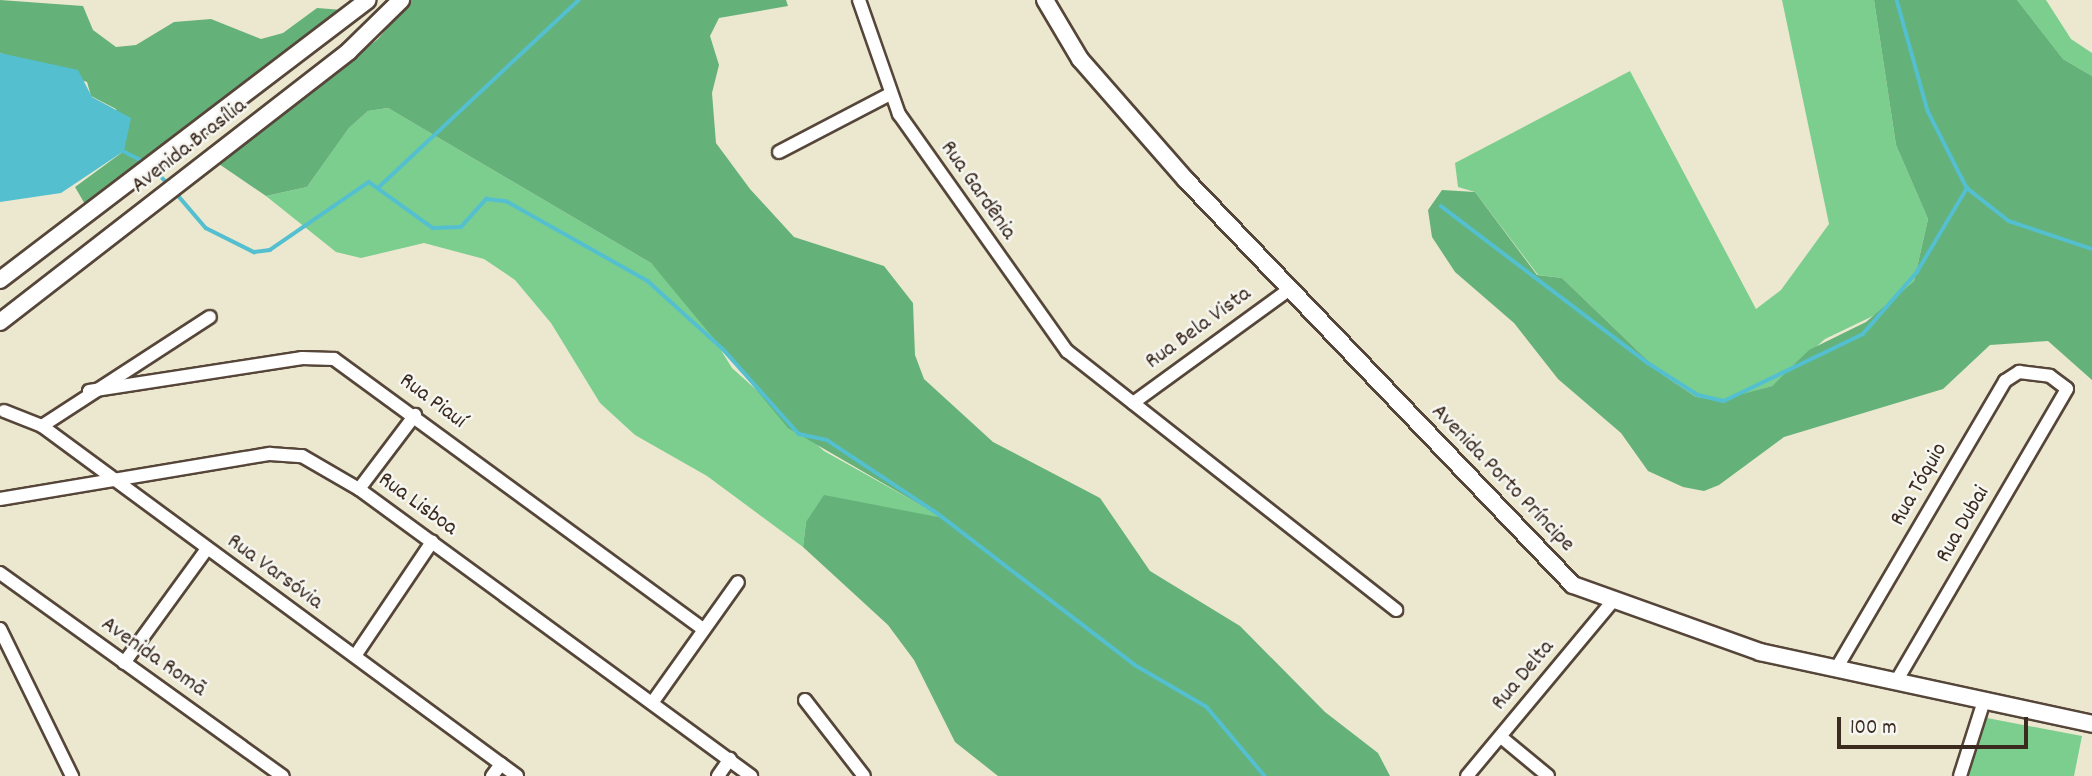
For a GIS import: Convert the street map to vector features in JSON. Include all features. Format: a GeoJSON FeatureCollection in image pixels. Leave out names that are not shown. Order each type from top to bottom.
{"type":"FeatureCollection","features":[{"type":"Feature","properties":{"kind":"street","name":"Avenida Brasília"},"geometry":{"type":"LineString","coordinates":[[0,280],[368,0]]}},
{"type":"Feature","properties":{"kind":"street","name":"Avenida Brasília"},"geometry":{"type":"LineString","coordinates":[[0,322],[193,176],[401,0]]}},
{"type":"Feature","properties":{"kind":"street","name":"Rua Gardênia"},"geometry":{"type":"LineString","coordinates":[[859,0],[890,94],[1031,305],[1102,381],[1133,403]]}},
{"type":"Feature","properties":{"kind":"street","name":"Avenida Porto Príncipe"},"geometry":{"type":"LineString","coordinates":[[1045,0],[1080,59],[1290,289],[1573,586],[1760,652],[2092,724]]}},
{"type":"Feature","properties":{"kind":"street"},"geometry":{"type":"LineString","coordinates":[[779,152],[890,94]]}},
{"type":"Feature","properties":{"kind":"street","name":"Rua Bela Vista"},"geometry":{"type":"LineString","coordinates":[[1133,403],[1290,289]]}},
{"type":"Feature","properties":{"kind":"street"},"geometry":{"type":"LineString","coordinates":[[42,426],[89,391],[210,317]]}},
{"type":"Feature","properties":{"kind":"street","name":"Rua Piauí"},"geometry":{"type":"LineString","coordinates":[[89,391],[326,357],[415,415],[703,629]]}},
{"type":"Feature","properties":{"kind":"street","name":"Rua Tóquio"},"geometry":{"type":"LineString","coordinates":[[1836,669],[2005,381],[2019,372],[2050,376],[2067,389]]}},
{"type":"Feature","properties":{"kind":"street","name":"Rua Dubai"},"geometry":{"type":"LineString","coordinates":[[1896,682],[2067,389]]}},
{"type":"Feature","properties":{"kind":"street"},"geometry":{"type":"LineString","coordinates":[[1133,403],[1396,610]]}},
{"type":"Feature","properties":{"kind":"street","name":"Rua Varsóvia"},"geometry":{"type":"LineString","coordinates":[[4,411],[42,426],[206,550],[517,776]]}},
{"type":"Feature","properties":{"kind":"street"},"geometry":{"type":"LineString","coordinates":[[359,489],[415,415]]}},
{"type":"Feature","properties":{"kind":"street","name":"Rua Lisboa"},"geometry":{"type":"LineString","coordinates":[[0,499],[112,479],[282,454],[315,461],[359,489],[751,776]]}},
{"type":"Feature","properties":{"kind":"street"},"geometry":{"type":"LineString","coordinates":[[355,656],[432,542]]}},
{"type":"Feature","properties":{"kind":"street"},"geometry":{"type":"LineString","coordinates":[[124,663],[206,550]]}},
{"type":"Feature","properties":{"kind":"street","name":"Avenida Romã"},"geometry":{"type":"LineString","coordinates":[[0,573],[275,774]]}},
{"type":"Feature","properties":{"kind":"street"},"geometry":{"type":"LineString","coordinates":[[652,703],[738,582]]}},
{"type":"Feature","properties":{"kind":"street","name":"Rua Delta"},"geometry":{"type":"LineString","coordinates":[[1467,776],[1613,601]]}},
{"type":"Feature","properties":{"kind":"street"},"geometry":{"type":"LineString","coordinates":[[0,629],[72,776]]}},
{"type":"Feature","properties":{"kind":"street"},"geometry":{"type":"LineString","coordinates":[[805,700],[864,776]]}},
{"type":"Feature","properties":{"kind":"street"},"geometry":{"type":"LineString","coordinates":[[1961,776],[1984,701]]}},
{"type":"Feature","properties":{"kind":"street"},"geometry":{"type":"LineString","coordinates":[[1501,737],[1548,776]]}},
{"type":"Feature","properties":{"kind":"street"},"geometry":{"type":"LineString","coordinates":[[718,776],[730,759]]}},
{"type":"Feature","properties":{"kind":"street"},"geometry":{"type":"LineString","coordinates":[[492,776],[500,764]]}},
{"type":"Feature","properties":{"kind":"green space"},"geometry":{"type":"Polygon","coordinates":[[[0,0],[83,6],[93,30],[116,47],[136,45],[174,22],[211,19],[261,39],[283,33],[317,8],[343,10],[86,206],[75,187],[124,151],[116,109],[91,96],[87,82],[0,53],[0,0]]]}},
{"type":"Feature","properties":{"kind":"green space"},"geometry":{"type":"Polygon","coordinates":[[[411,0],[786,0],[788,6],[719,18],[710,36],[719,65],[712,93],[716,143],[750,189],[794,237],[884,266],[913,303],[915,355],[924,379],[993,442],[1100,498],[1150,571],[1240,626],[1325,712],[1378,753],[1390,776],[998,776],[955,742],[914,660],[888,625],[803,547],[806,522],[824,495],[943,518],[788,428],[651,263],[388,108],[368,111],[349,128],[307,187],[266,196],[219,164],[378,39],[411,0]]]}},
{"type":"Feature","properties":{"kind":"green space"},"geometry":{"type":"Polygon","coordinates":[[[1782,0],[1874,0],[1896,145],[1928,219],[1914,281],[1875,315],[1825,339],[1772,386],[1719,401],[1696,397],[1663,375],[1562,278],[1538,275],[1475,192],[1458,187],[1455,163],[1630,71],[1756,309],[1781,290],[1829,224],[1782,0]]]}},
{"type":"Feature","properties":{"kind":"green space"},"geometry":{"type":"Polygon","coordinates":[[[1874,0],[2017,0],[2063,59],[2092,76],[2092,380],[2048,341],[1990,345],[1943,389],[1784,437],[1719,485],[1704,491],[1683,487],[1648,471],[1621,433],[1558,379],[1514,323],[1455,272],[1432,237],[1428,210],[1442,190],[1475,192],[1537,275],[1562,278],[1663,375],[1696,397],[1720,400],[1772,386],[1809,350],[1866,322],[1914,281],[1928,219],[1896,145],[1874,0]]]}},
{"type":"Feature","properties":{"kind":"green space"},"geometry":{"type":"Polygon","coordinates":[[[2017,0],[2046,0],[2071,39],[2092,53],[2092,76],[2063,59],[2017,0]]]}},
{"type":"Feature","properties":{"kind":"green space"},"geometry":{"type":"Polygon","coordinates":[[[388,108],[651,263],[706,326],[732,368],[824,451],[946,519],[806,522],[803,547],[707,476],[635,435],[600,403],[551,323],[515,280],[484,259],[424,243],[361,258],[336,252],[266,196],[307,187],[349,128],[368,111],[388,108]]]}},
{"type":"Feature","properties":{"kind":"green space"},"geometry":{"type":"Polygon","coordinates":[[[1987,718],[2082,736],[2074,776],[1968,776],[1987,718]]]}},
{"type":"Feature","properties":{"kind":"water"},"geometry":{"type":"Polygon","coordinates":[[[0,53],[78,70],[92,97],[131,118],[124,151],[61,193],[0,202],[0,53]]]}},
{"type":"Feature","properties":{"kind":"waterway"},"geometry":{"type":"LineString","coordinates":[[380,186],[579,0]]}},
{"type":"Feature","properties":{"kind":"waterway"},"geometry":{"type":"LineString","coordinates":[[1897,0],[1928,111],[1967,188],[2009,221],[2092,249]]}},
{"type":"Feature","properties":{"kind":"waterway"},"geometry":{"type":"LineString","coordinates":[[119,149],[146,163]]}},
{"type":"Feature","properties":{"kind":"waterway"},"geometry":{"type":"LineString","coordinates":[[155,170],[169,185]]}},
{"type":"Feature","properties":{"kind":"waterway"},"geometry":{"type":"LineString","coordinates":[[176,193],[206,228],[254,252],[270,250],[369,182],[433,228],[461,227],[486,199],[506,201],[648,281],[723,349],[799,434],[827,440],[937,513],[1135,665],[1207,707],[1265,776]]}},
{"type":"Feature","properties":{"kind":"waterway"},"geometry":{"type":"LineString","coordinates":[[1441,206],[1648,363],[1698,395],[1724,401],[1863,334],[1917,272],[1967,188]]}}]}
